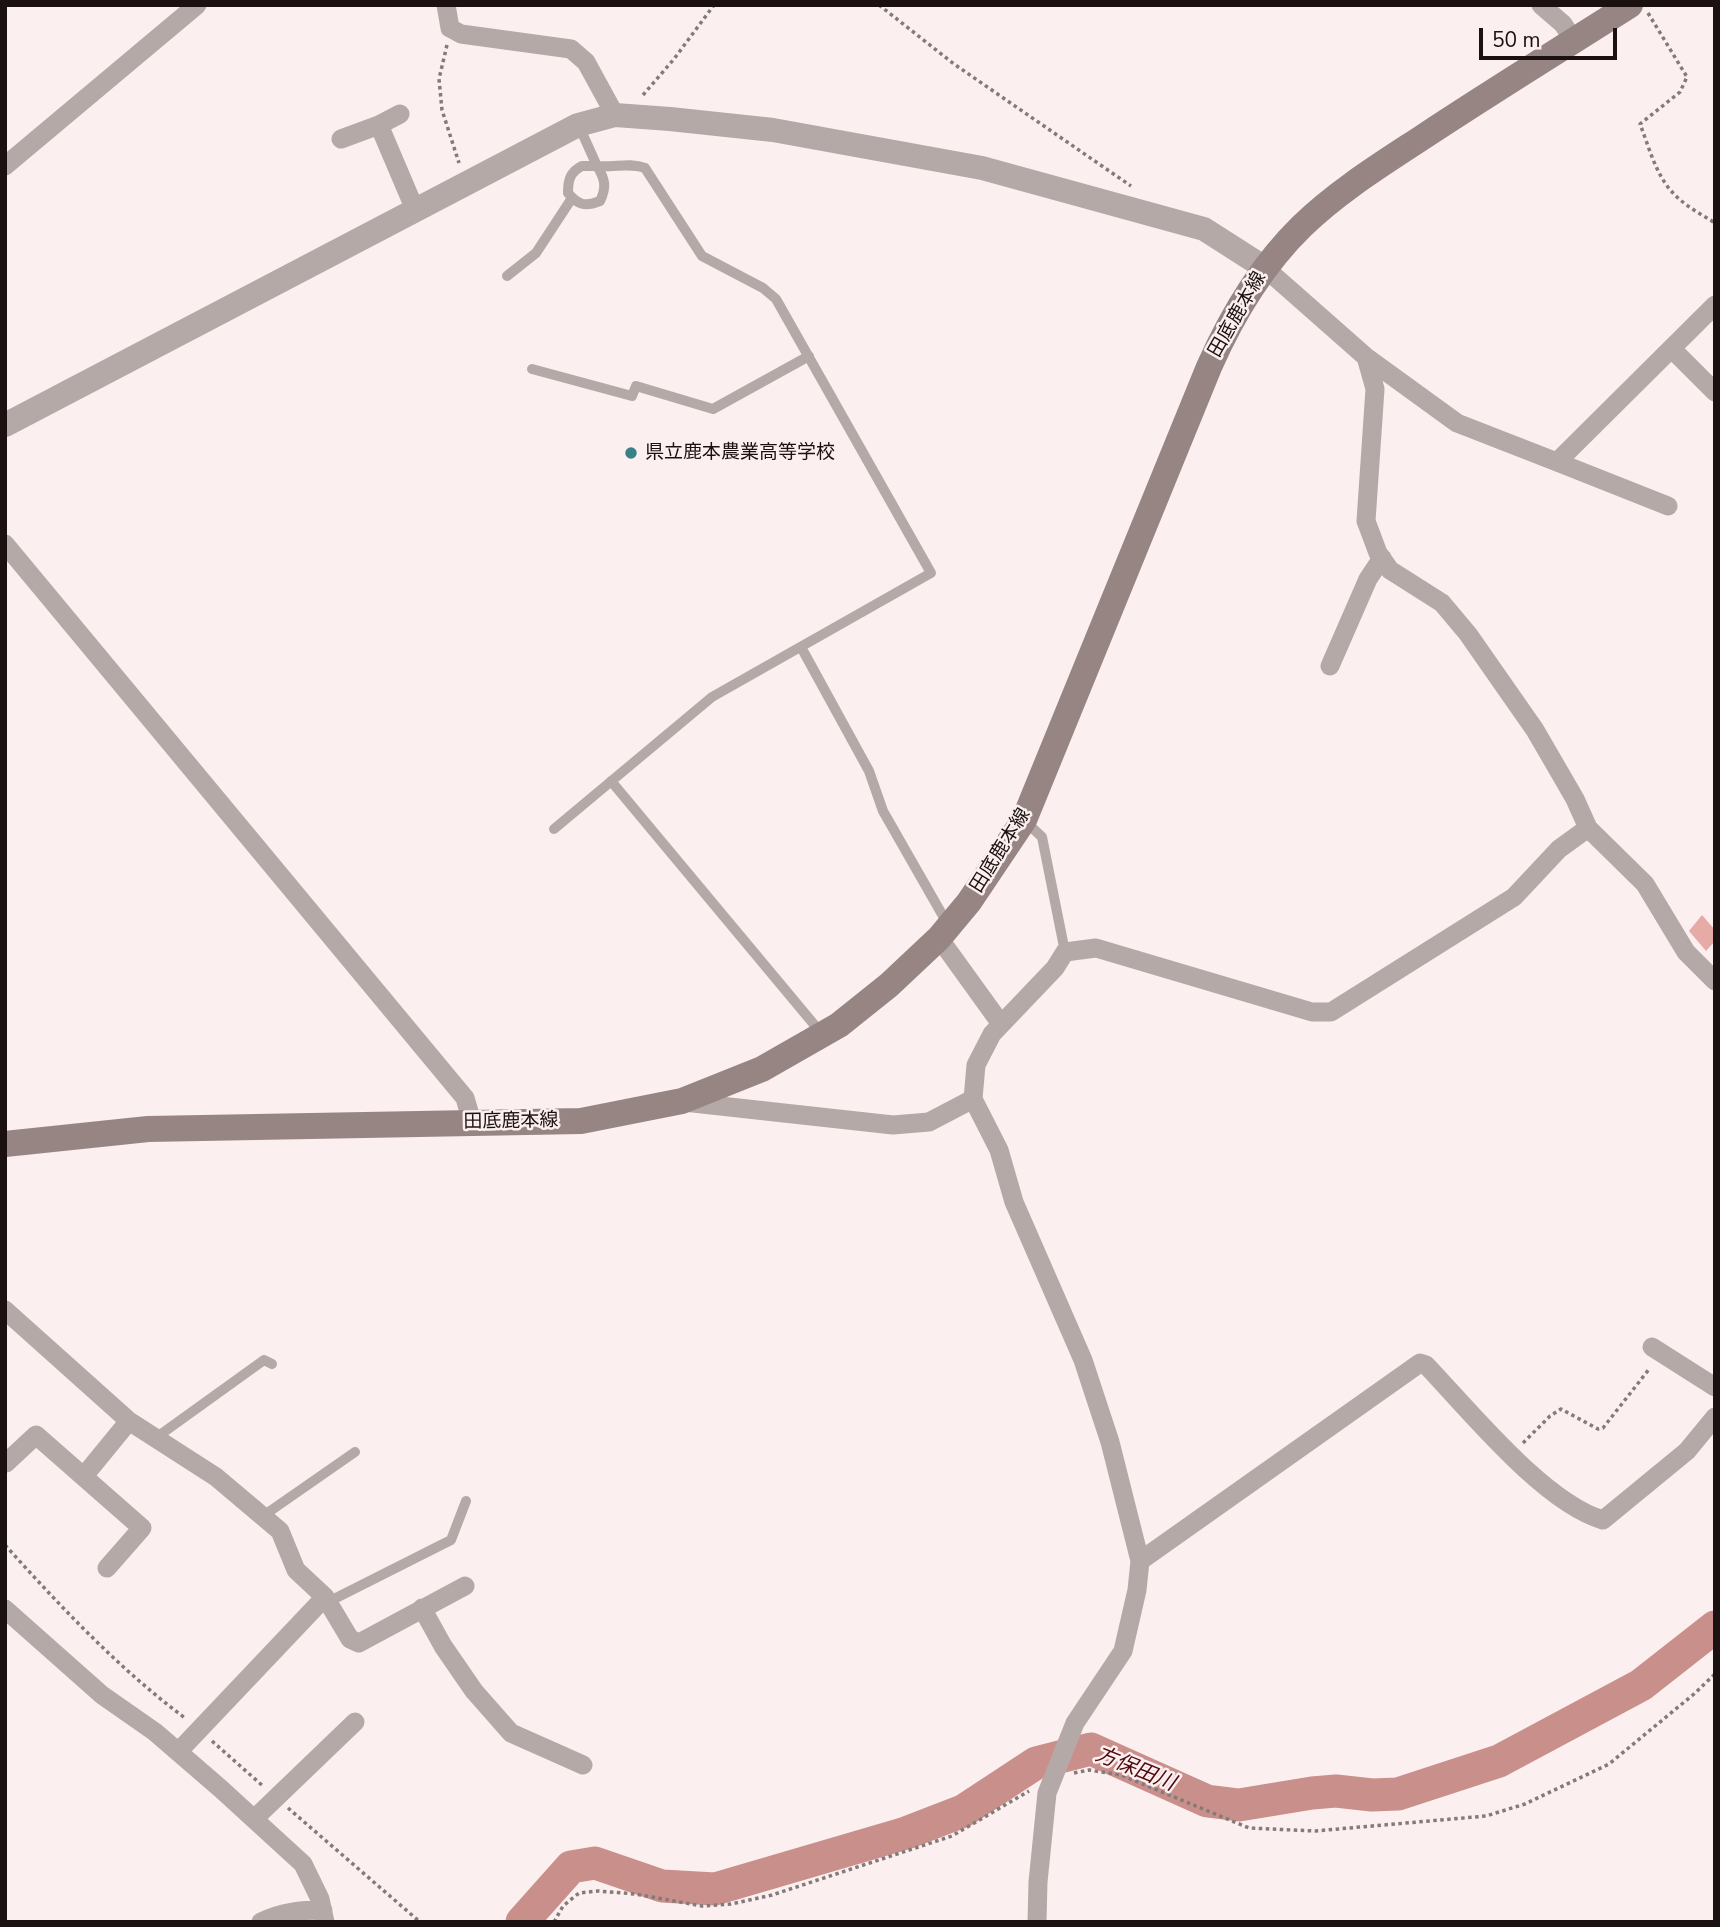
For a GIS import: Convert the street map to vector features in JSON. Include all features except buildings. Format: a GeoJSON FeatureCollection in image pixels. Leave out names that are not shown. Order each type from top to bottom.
{"type":"FeatureCollection","features":[{"type":"Feature","properties":{"kind":"main road","name":"田底鹿本線"},"geometry":{"type":"LineString","coordinates":[[5,1143],[148,1129],[580,1121],[682,1101],[762,1069],[839,1024],[889,985],[944,932],[969,902],[1024,820],[1209,367],[1229,324],[1265,268],[1303,225],[1370,172],[1630,5]]}},
{"type":"Feature","properties":{"kind":"street"},"geometry":{"type":"LineString","coordinates":[[5,166],[197,5]]}},
{"type":"Feature","properties":{"kind":"street"},"geometry":{"type":"LineString","coordinates":[[446,5],[450,28],[461,34],[571,49],[586,62],[620,115]]}},
{"type":"Feature","properties":{"kind":"street"},"geometry":{"type":"LineString","coordinates":[[1541,5],[1563,24],[1574,41]]}},
{"type":"Feature","properties":{"kind":"street"},"geometry":{"type":"LineString","coordinates":[[341,139],[400,114]]}},
{"type":"Feature","properties":{"kind":"street"},"geometry":{"type":"LineString","coordinates":[[5,425],[578,125],[620,115],[773,130],[982,168],[1204,229],[1265,268],[1366,357],[1457,423],[1668,506]]}},
{"type":"Feature","properties":{"kind":"street"},"geometry":{"type":"LineString","coordinates":[[379,125],[416,212]]}},
{"type":"Feature","properties":{"kind":"street"},"geometry":{"type":"LineString","coordinates":[[1557,462],[1715,305]]}},
{"type":"Feature","properties":{"kind":"street"},"geometry":{"type":"LineString","coordinates":[[1672,349],[1715,393]]}},
{"type":"Feature","properties":{"kind":"street"},"geometry":{"type":"LineString","coordinates":[[1366,357],[1375,388],[1366,521],[1382,558],[1391,570],[1442,603],[1468,634],[1535,730],[1588,828],[1645,884],[1686,952],[1715,981]]}},
{"type":"Feature","properties":{"kind":"street"},"geometry":{"type":"LineString","coordinates":[[5,544],[465,1098],[472,1122]]}},
{"type":"Feature","properties":{"kind":"street"},"geometry":{"type":"LineString","coordinates":[[1330,666],[1368,579],[1382,558]]}},
{"type":"Feature","properties":{"kind":"street"},"geometry":{"type":"LineString","coordinates":[[1037,1922],[1038,1882],[1048,1793],[1075,1723],[1123,1651],[1137,1590],[1140,1561],[1110,1442],[1083,1360],[1014,1202],[999,1150],[974,1099],[976,1065],[992,1034],[1055,968],[1065,952],[1096,948],[1312,1012],[1331,1012],[1514,897],[1559,849],[1588,828]]}},
{"type":"Feature","properties":{"kind":"street"},"geometry":{"type":"LineString","coordinates":[[944,932],[1001,1024]]}},
{"type":"Feature","properties":{"kind":"street"},"geometry":{"type":"LineString","coordinates":[[682,1101],[893,1125],[929,1122],[974,1099]]}},
{"type":"Feature","properties":{"kind":"street"},"geometry":{"type":"LineString","coordinates":[[5,1310],[129,1421],[216,1477],[280,1531],[296,1570],[327,1600],[350,1639],[359,1643],[465,1586]]}},
{"type":"Feature","properties":{"kind":"street"},"geometry":{"type":"LineString","coordinates":[[1657,1350],[1715,1387]]}},
{"type":"Feature","properties":{"kind":"street"},"geometry":{"type":"LineString","coordinates":[[1140,1561],[1420,1363],[1426,1365],[1510,1453],[1554,1493],[1586,1515],[1603,1520],[1687,1451],[1715,1418]]}},
{"type":"Feature","properties":{"kind":"street"},"geometry":{"type":"LineString","coordinates":[[84,1476],[129,1421]]}},
{"type":"Feature","properties":{"kind":"street"},"geometry":{"type":"LineString","coordinates":[[6,1463],[36,1435],[142,1528],[107,1568]]}},
{"type":"Feature","properties":{"kind":"street"},"geometry":{"type":"LineString","coordinates":[[177,1752],[327,1600]]}},
{"type":"Feature","properties":{"kind":"street"},"geometry":{"type":"LineString","coordinates":[[422,1608],[443,1646],[474,1691],[511,1733],[583,1765]]}},
{"type":"Feature","properties":{"kind":"street"},"geometry":{"type":"LineString","coordinates":[[5,1609],[102,1695],[177,1752],[303,1864],[320,1899],[324,1916],[301,1910],[272,1916],[261,1922]]}},
{"type":"Feature","properties":{"kind":"street"},"geometry":{"type":"LineString","coordinates":[[254,1819],[355,1723]]}},
{"type":"Feature","properties":{"kind":"lane"},"geometry":{"type":"LineString","coordinates":[[554,829],[712,697],[931,573],[776,299],[762,288],[702,256],[645,168],[634,164],[611,168],[597,166],[582,166],[574,170],[568,182],[568,193],[577,203],[589,206],[600,201],[605,191],[604,178],[597,166],[578,125]]}},
{"type":"Feature","properties":{"kind":"lane"},"geometry":{"type":"LineString","coordinates":[[507,276],[536,253],[572,198]]}},
{"type":"Feature","properties":{"kind":"lane"},"geometry":{"type":"LineString","coordinates":[[532,369],[632,396],[636,386],[713,408],[808,356]]}},
{"type":"Feature","properties":{"kind":"lane"},"geometry":{"type":"LineString","coordinates":[[801,647],[869,771],[883,811],[944,932]]}},
{"type":"Feature","properties":{"kind":"lane"},"geometry":{"type":"LineString","coordinates":[[611,781],[822,1034]]}},
{"type":"Feature","properties":{"kind":"lane"},"geometry":{"type":"LineString","coordinates":[[1024,820],[1042,837],[1065,952]]}},
{"type":"Feature","properties":{"kind":"lane"},"geometry":{"type":"LineString","coordinates":[[157,1437],[264,1360],[272,1364]]}},
{"type":"Feature","properties":{"kind":"lane"},"geometry":{"type":"LineString","coordinates":[[263,1516],[355,1452]]}},
{"type":"Feature","properties":{"kind":"lane"},"geometry":{"type":"LineString","coordinates":[[327,1600],[451,1540],[466,1501]]}},
{"type":"Feature","properties":{"kind":"path"},"geometry":{"type":"LineString","coordinates":[[620,115],[674,59],[714,5]]}},
{"type":"Feature","properties":{"kind":"path"},"geometry":{"type":"LineString","coordinates":[[879,5],[954,64],[1140,193]]}},
{"type":"Feature","properties":{"kind":"path"},"geometry":{"type":"LineString","coordinates":[[1643,5],[1687,77],[1680,92],[1640,124],[1659,173],[1672,193],[1715,223]]}},
{"type":"Feature","properties":{"kind":"path"},"geometry":{"type":"LineString","coordinates":[[450,28],[439,79],[442,110],[467,184]]}},
{"type":"Feature","properties":{"kind":"path"},"geometry":{"type":"LineString","coordinates":[[1510,1453],[1561,1409],[1598,1429],[1603,1428],[1657,1350]]}},
{"type":"Feature","properties":{"kind":"path"},"geometry":{"type":"LineString","coordinates":[[554,1922],[563,1906],[579,1893],[598,1891],[635,1894],[702,1906],[732,1904],[772,1895],[951,1836],[1054,1777],[1088,1770],[1121,1775],[1249,1828],[1315,1831],[1486,1816],[1525,1804],[1609,1763],[1715,1674]]}},
{"type":"Feature","properties":{"kind":"waterway","name":"方保田川"},"geometry":{"type":"LineString","coordinates":[[522,1922],[571,1867],[595,1863],[662,1886],[715,1889],[906,1833],[963,1811],[1036,1763],[1091,1749],[1207,1801],[1239,1805],[1336,1791],[1372,1795],[1398,1794],[1499,1761],[1641,1685],[1715,1627]]}},
{"type":"Feature","properties":{"kind":"place","name":"県立鹿本農業高等学校"},"geometry":{"type":"Point","coordinates":[631,453]}}]}
